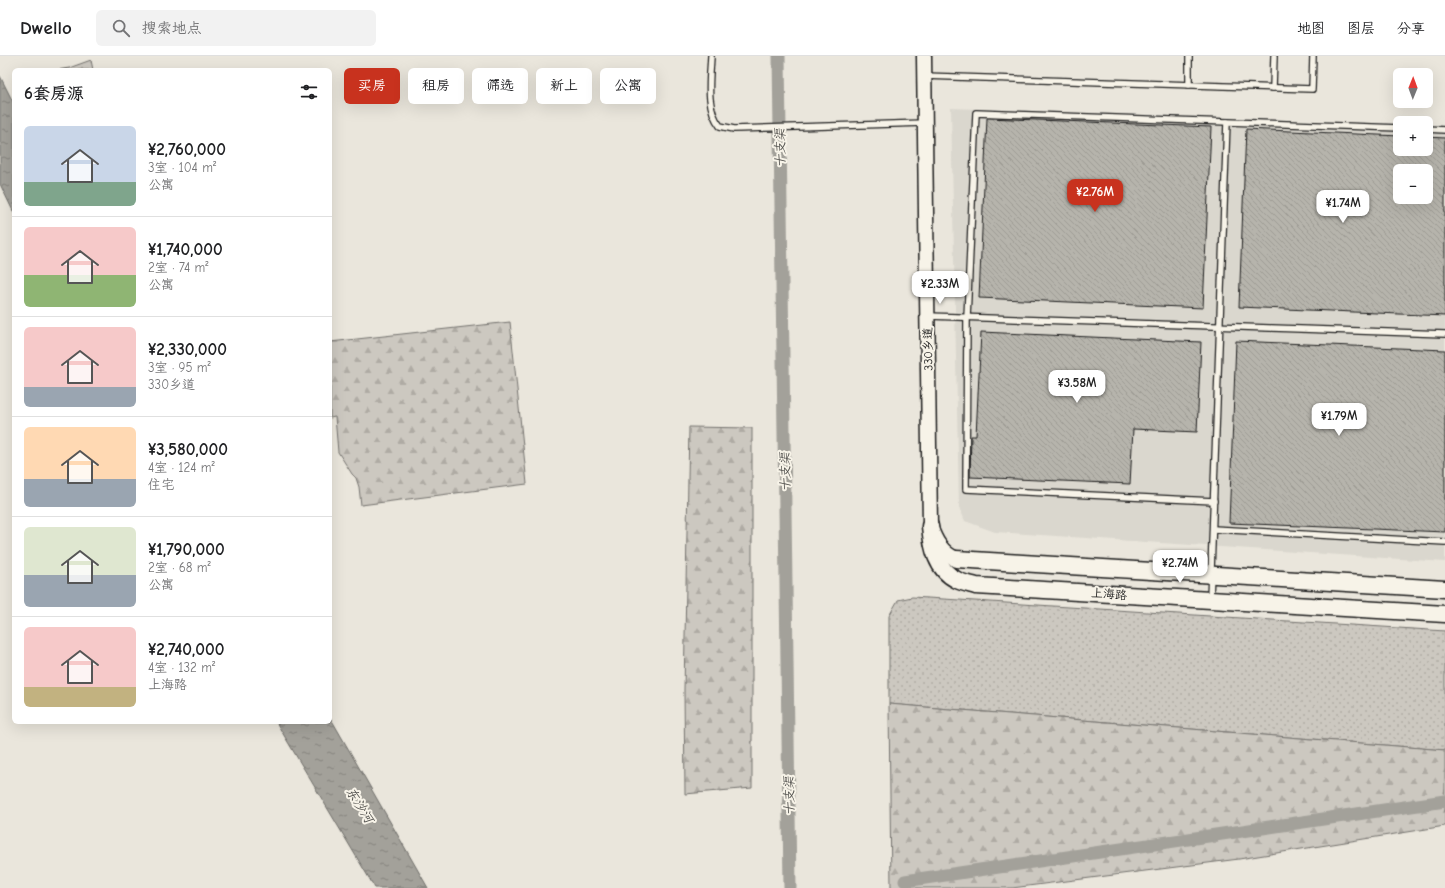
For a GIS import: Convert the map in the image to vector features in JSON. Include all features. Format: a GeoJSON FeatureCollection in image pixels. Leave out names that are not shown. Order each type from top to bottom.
{"type":"FeatureCollection","features":[{"type":"Feature","properties":{"kind":"main road","name":"上海路"},"geometry":{"type":"LineString","coordinates":[[930,526],[932,545],[936,556],[946,573],[958,581],[976,586],[1445,614]]}},
{"type":"Feature","properties":{"kind":"main road"},"geometry":{"type":"LineString","coordinates":[[956,558],[1445,589]]}},
{"type":"Feature","properties":{"kind":"street","name":"330乡道"},"geometry":{"type":"LineString","coordinates":[[924,56],[930,526],[935,539],[940,546],[950,556],[956,558]]}},
{"type":"Feature","properties":{"kind":"lane"},"geometry":{"type":"LineString","coordinates":[[710,56],[710,94],[712,111],[720,126],[734,129],[925,123]]}},
{"type":"Feature","properties":{"kind":"lane"},"geometry":{"type":"LineString","coordinates":[[1189,56],[1189,85]]}},
{"type":"Feature","properties":{"kind":"lane"},"geometry":{"type":"LineString","coordinates":[[1273,88],[1274,56]]}},
{"type":"Feature","properties":{"kind":"lane"},"geometry":{"type":"LineString","coordinates":[[924,76],[1312,89],[1313,56]]}},
{"type":"Feature","properties":{"kind":"lane"},"geometry":{"type":"LineString","coordinates":[[1214,501],[966,489],[967,318],[976,113],[1393,128]]}},
{"type":"Feature","properties":{"kind":"lane"},"geometry":{"type":"LineString","coordinates":[[1210,600],[1227,122]]}},
{"type":"Feature","properties":{"kind":"lane"},"geometry":{"type":"LineString","coordinates":[[1433,129],[1445,130]]}},
{"type":"Feature","properties":{"kind":"lane"},"geometry":{"type":"LineString","coordinates":[[928,316],[1445,334]]}},
{"type":"Feature","properties":{"kind":"lane"},"geometry":{"type":"LineString","coordinates":[[1213,529],[1445,542]]}},
{"type":"Feature","properties":{"kind":"shaded area"},"geometry":{"type":"Polygon","coordinates":[[[951,108],[1393,124],[1393,156],[1433,156],[1433,125],[1445,126],[1445,562],[995,532],[965,521],[959,507],[951,108]]]}},
{"type":"Feature","properties":{"kind":"green space"},"geometry":{"type":"Polygon","coordinates":[[[91,60],[93,68],[69,68],[91,60]]]}},
{"type":"Feature","properties":{"kind":"green space"},"geometry":{"type":"Polygon","coordinates":[[[510,322],[527,484],[361,505],[359,487],[356,478],[338,452],[335,417],[332,418],[332,342],[510,322]]]}},
{"type":"Feature","properties":{"kind":"green space"},"geometry":{"type":"Polygon","coordinates":[[[689,427],[752,428],[752,788],[685,794],[684,690],[689,427]]]}},
{"type":"Feature","properties":{"kind":"green space"},"geometry":{"type":"Polygon","coordinates":[[[912,597],[1445,631],[1445,750],[889,704],[889,616],[898,600],[912,597]]]}},
{"type":"Feature","properties":{"kind":"green space"},"geometry":{"type":"Polygon","coordinates":[[[889,704],[1445,750],[1445,826],[1239,859],[1012,888],[891,888],[889,704]]]}},
{"type":"Feature","properties":{"kind":"water"},"geometry":{"type":"Polygon","coordinates":[[[0,76],[12,100],[12,209],[0,184],[0,76]]]}},
{"type":"Feature","properties":{"kind":"water","name":"东沙河"},"geometry":{"type":"Polygon","coordinates":[[[332,720],[428,888],[375,888],[277,724],[332,724],[332,720]]]}},
{"type":"Feature","properties":{"kind":"building"},"geometry":{"type":"Polygon","coordinates":[[[987,118],[1211,127],[1203,308],[979,298],[987,118]]]}},
{"type":"Feature","properties":{"kind":"building"},"geometry":{"type":"Polygon","coordinates":[[[1246,129],[1393,136],[1393,156],[1433,156],[1433,137],[1445,138],[1445,316],[1239,307],[1246,129]]]}},
{"type":"Feature","properties":{"kind":"building"},"geometry":{"type":"Polygon","coordinates":[[[981,332],[1201,342],[1197,432],[1133,429],[1130,484],[970,477],[971,436],[976,436],[981,332]]]}},
{"type":"Feature","properties":{"kind":"building"},"geometry":{"type":"Polygon","coordinates":[[[1236,341],[1445,350],[1445,532],[1229,523],[1236,341]]]}},
{"type":"Feature","properties":{"kind":"waterway","name":"十支渠"},"geometry":{"type":"LineString","coordinates":[[779,56],[790,888]]}},
{"type":"Feature","properties":{"kind":"waterway"},"geometry":{"type":"LineString","coordinates":[[905,881],[1445,801]]}}]}
